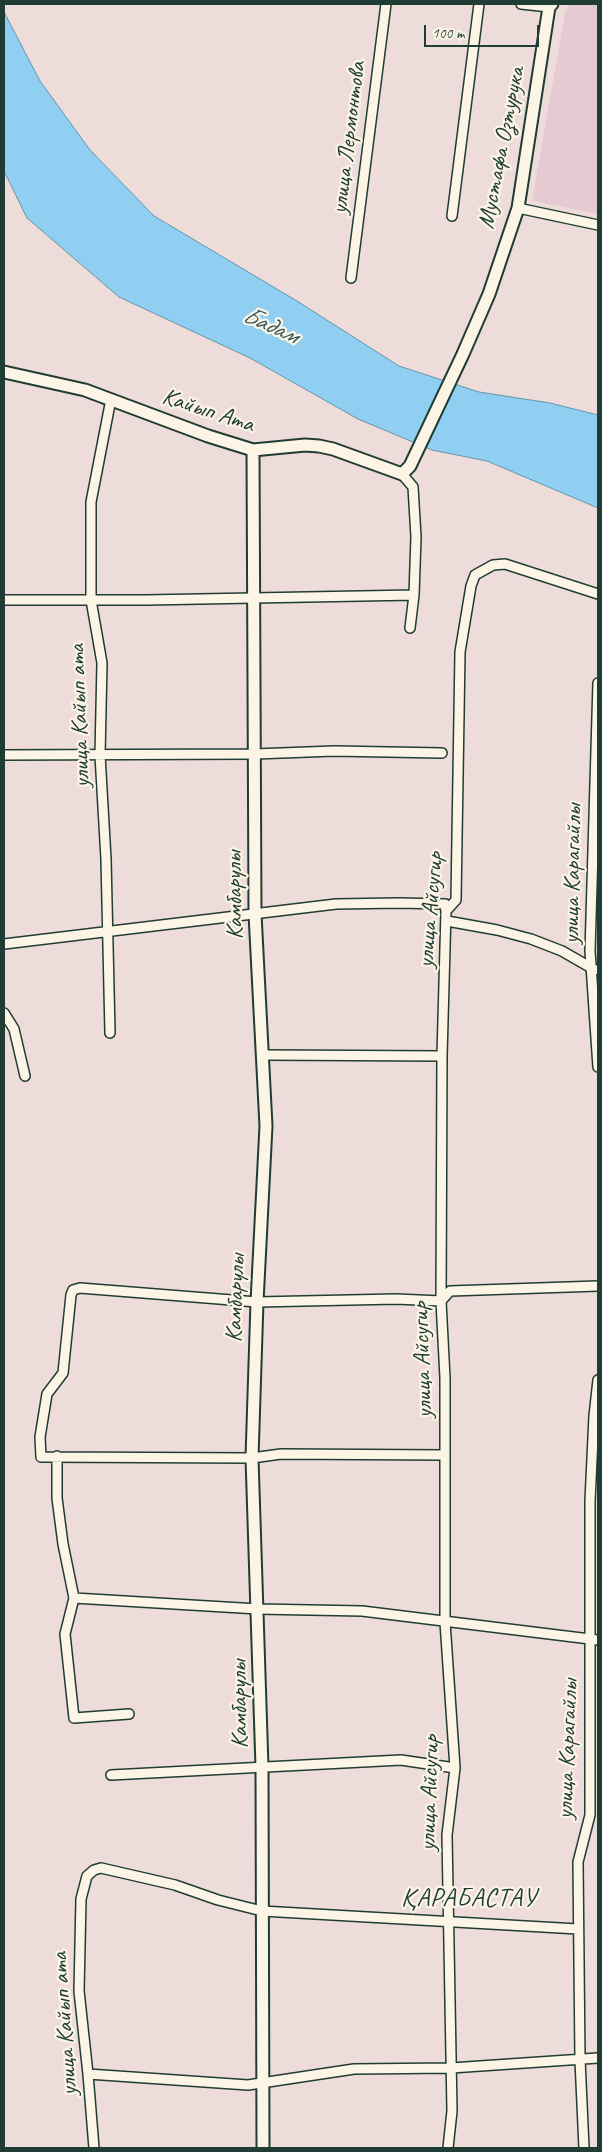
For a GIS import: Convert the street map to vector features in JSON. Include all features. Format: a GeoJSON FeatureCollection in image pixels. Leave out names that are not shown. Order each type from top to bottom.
{"type":"FeatureCollection","features":[{"type":"Feature","properties":{"kind":"street","name":"улица Лермонтова"},"geometry":{"type":"LineString","coordinates":[[352,278],[386,4]]}},
{"type":"Feature","properties":{"kind":"street"},"geometry":{"type":"LineString","coordinates":[[452,216],[479,4]]}},
{"type":"Feature","properties":{"kind":"street"},"geometry":{"type":"LineString","coordinates":[[521,4],[550,5]]}},
{"type":"Feature","properties":{"kind":"street","name":"Мустафа Озтурука"},"geometry":{"type":"LineString","coordinates":[[402,474],[410,466],[463,354],[489,294],[518,208],[550,5]]}},
{"type":"Feature","properties":{"kind":"street"},"geometry":{"type":"LineString","coordinates":[[518,208],[598,225]]}},
{"type":"Feature","properties":{"kind":"street","name":"Кайып Ата"},"geometry":{"type":"LineString","coordinates":[[4,372],[86,390],[208,436],[253,450],[305,445],[319,446],[402,474]]}},
{"type":"Feature","properties":{"kind":"street","name":"улица Кайып ата"},"geometry":{"type":"LineString","coordinates":[[110,1033],[106,932],[106,858],[100,755],[102,663],[91,600],[91,502],[111,399]]}},
{"type":"Feature","properties":{"kind":"street","name":"Камбарулы"},"geometry":{"type":"LineString","coordinates":[[253,450],[255,914],[266,1126],[257,1302],[252,1458],[262,1768],[263,2148]]}},
{"type":"Feature","properties":{"kind":"street"},"geometry":{"type":"LineString","coordinates":[[402,474],[413,487],[416,537],[414,595],[410,628]]}},
{"type":"Feature","properties":{"kind":"street","name":"улица Айсугир"},"geometry":{"type":"LineString","coordinates":[[448,2148],[452,2111],[447,1835],[455,1768],[445,1622],[445,1378],[441,1301],[442,1056],[446,911],[456,900],[460,652],[471,586],[475,575],[493,565],[505,564],[598,594]]}},
{"type":"Feature","properties":{"kind":"street"},"geometry":{"type":"LineString","coordinates":[[4,600],[414,595]]}},
{"type":"Feature","properties":{"kind":"street","name":"улица Карагайлы"},"geometry":{"type":"LineString","coordinates":[[598,683],[590,952],[595,970],[598,1067]]}},
{"type":"Feature","properties":{"kind":"street"},"geometry":{"type":"LineString","coordinates":[[4,756],[255,754],[334,751],[442,753]]}},
{"type":"Feature","properties":{"kind":"street"},"geometry":{"type":"LineString","coordinates":[[4,944],[336,904],[445,904],[446,911]]}},
{"type":"Feature","properties":{"kind":"street"},"geometry":{"type":"LineString","coordinates":[[447,921],[497,930],[562,950],[595,970]]}},
{"type":"Feature","properties":{"kind":"street"},"geometry":{"type":"LineString","coordinates":[[4,1013],[14,1029],[26,1076]]}},
{"type":"Feature","properties":{"kind":"street"},"geometry":{"type":"LineString","coordinates":[[263,1055],[442,1056]]}},
{"type":"Feature","properties":{"kind":"street"},"geometry":{"type":"LineString","coordinates":[[445,1455],[281,1454],[252,1458],[41,1457],[40,1437],[47,1394],[63,1373],[70,1295],[73,1290],[80,1288],[257,1302],[396,1299],[441,1301],[450,1291],[598,1286]]}},
{"type":"Feature","properties":{"kind":"street","name":"улица Карагайлы"},"geometry":{"type":"LineString","coordinates":[[584,2148],[580,2060],[578,1862],[590,1815],[594,1640],[590,1501],[594,1416],[598,1380]]}},
{"type":"Feature","properties":{"kind":"street"},"geometry":{"type":"LineString","coordinates":[[57,1456],[57,1498],[63,1544],[74,1598],[65,1634],[74,1718],[130,1714]]}},
{"type":"Feature","properties":{"kind":"street"},"geometry":{"type":"LineString","coordinates":[[74,1598],[258,1609],[362,1611],[594,1640]]}},
{"type":"Feature","properties":{"kind":"street"},"geometry":{"type":"LineString","coordinates":[[111,1776],[401,1760],[455,1768]]}},
{"type":"Feature","properties":{"kind":"street","name":"улица Кайып ата"},"geometry":{"type":"LineString","coordinates":[[94,2148],[88,2074],[78,1991],[81,1899],[87,1876],[94,1870],[101,1868],[175,1885],[218,1900],[262,1911]]}},
{"type":"Feature","properties":{"kind":"street"},"geometry":{"type":"LineString","coordinates":[[262,1911],[449,1920],[578,1929]]}},
{"type":"Feature","properties":{"kind":"street"},"geometry":{"type":"LineString","coordinates":[[88,2074],[248,2086],[354,2069],[451,2068],[598,2058]]}},
{"type":"Feature","properties":{"kind":"shaded area"},"geometry":{"type":"Polygon","coordinates":[[[569,4],[598,4],[598,214],[532,201],[565,13],[569,4]]]}},
{"type":"Feature","properties":{"kind":"water","name":"Бадам"},"geometry":{"type":"Polygon","coordinates":[[[4,12],[40,81],[90,150],[154,216],[297,301],[399,366],[479,392],[550,403],[598,415],[598,508],[487,461],[432,450],[358,419],[250,358],[119,297],[27,218],[4,171],[4,12]]]}},
{"type":"Feature","properties":{"kind":"district","name":"ҚАРАБАСТАУ"},"geometry":{"type":"Point","coordinates":[469,1899]}}]}
